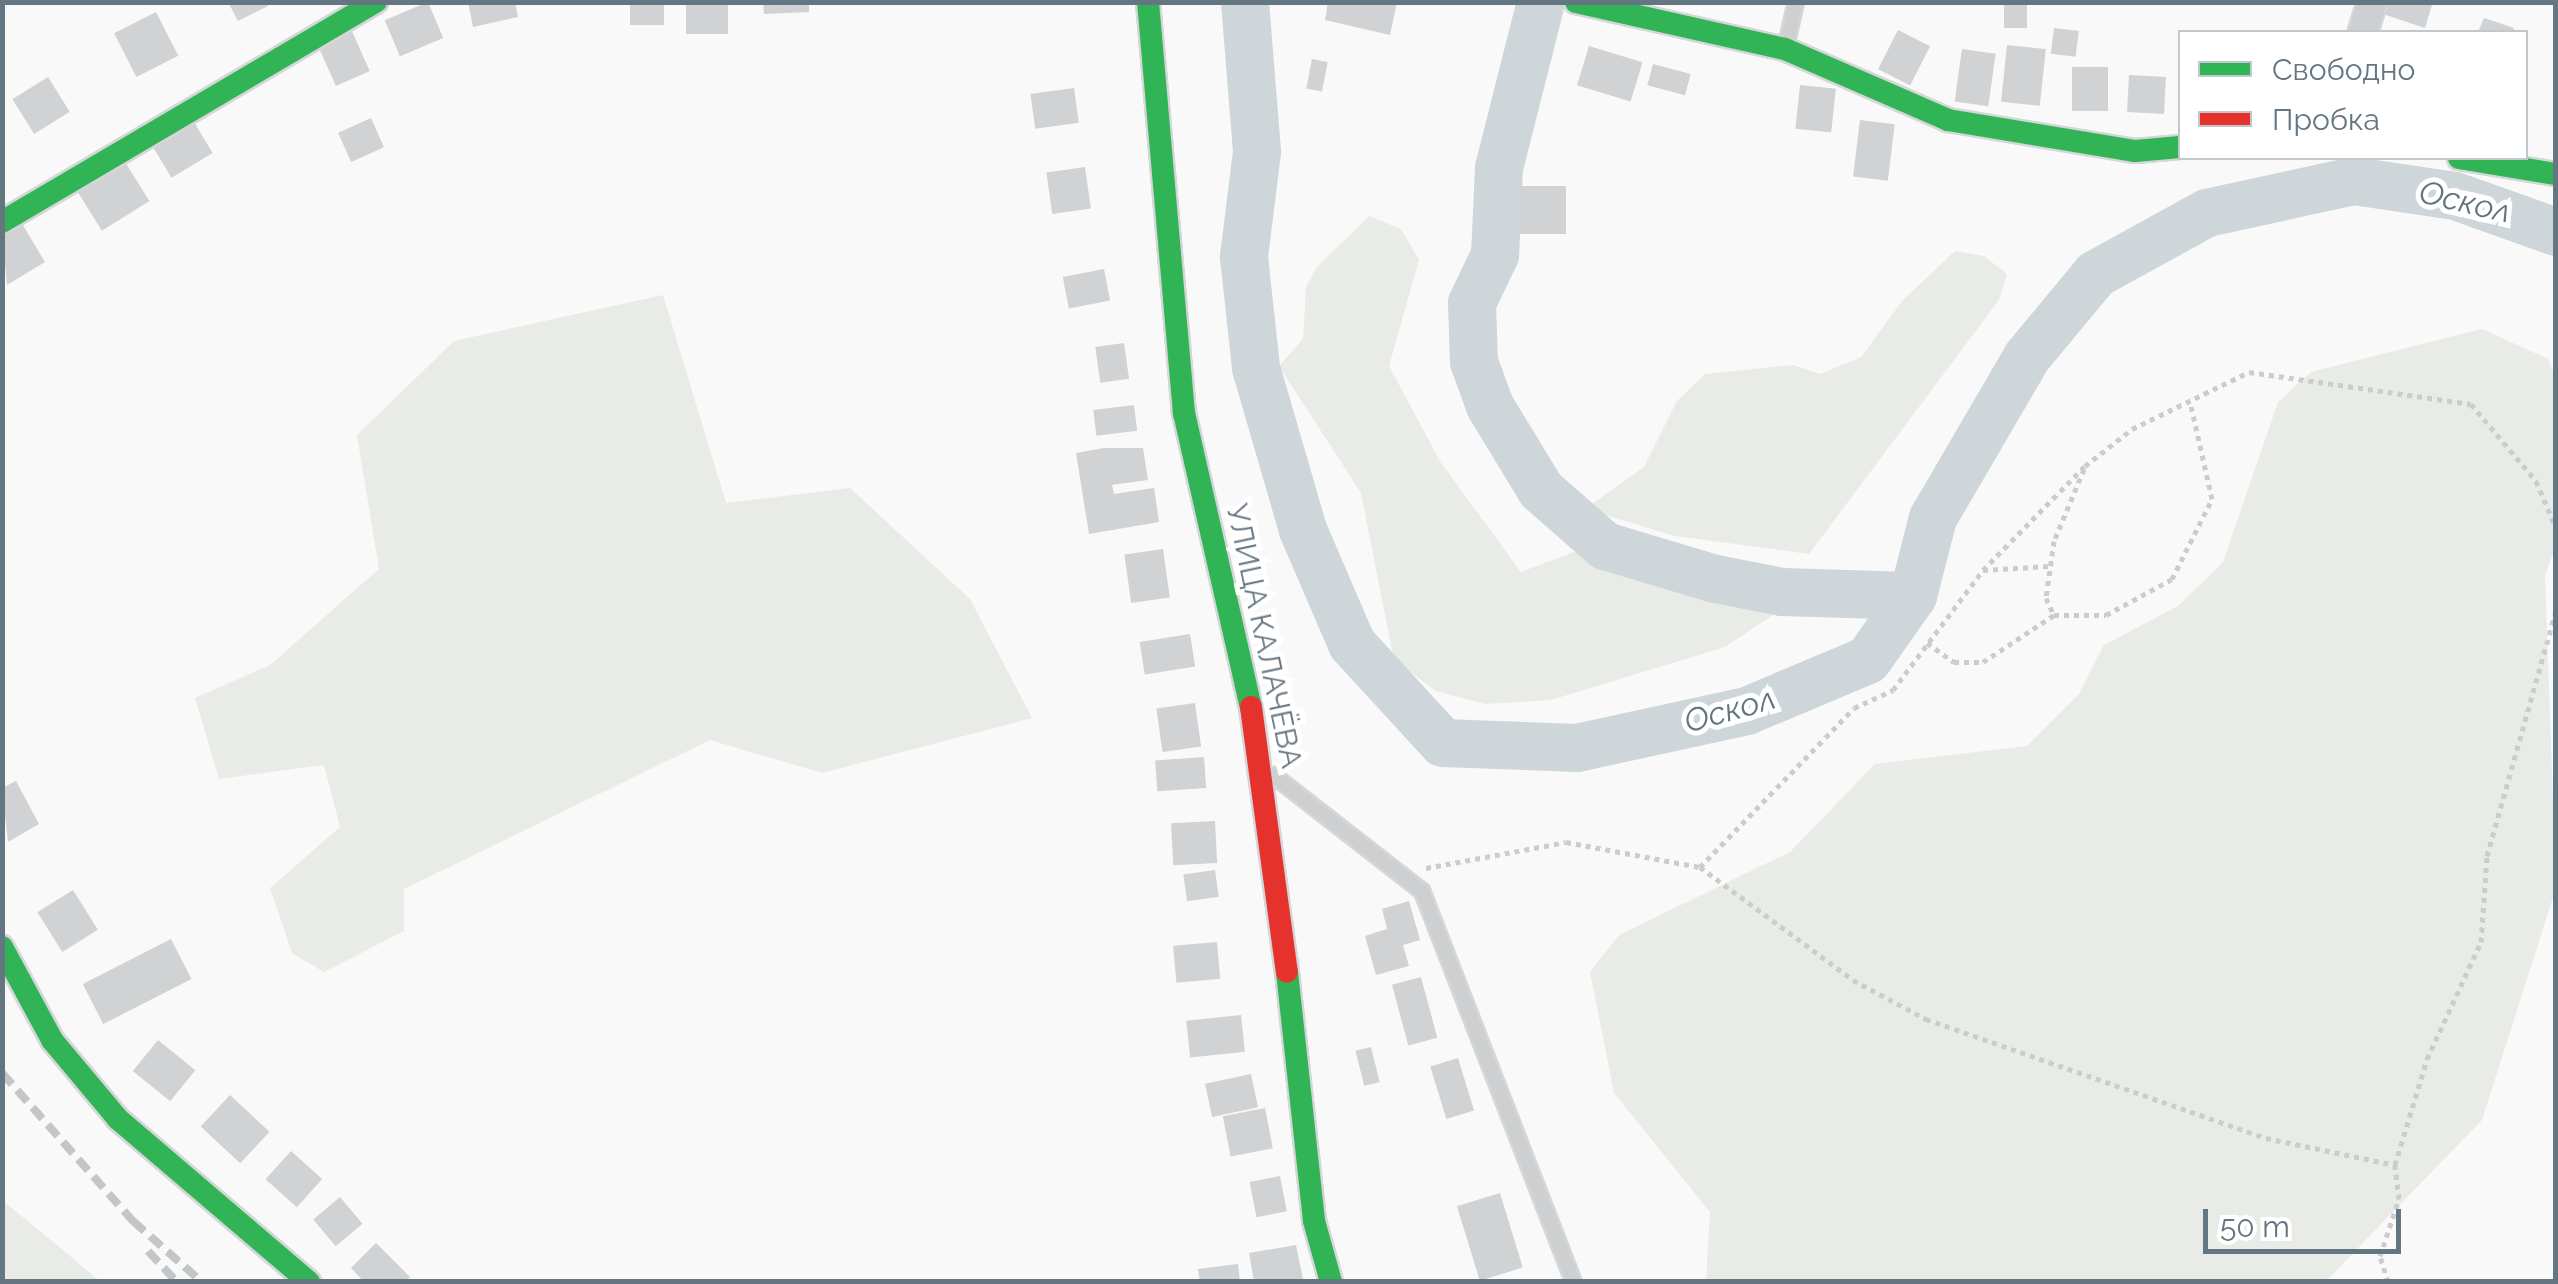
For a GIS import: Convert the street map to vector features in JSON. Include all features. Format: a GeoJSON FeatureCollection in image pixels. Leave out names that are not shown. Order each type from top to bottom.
{"type":"FeatureCollection","features":[{"type":"Feature","properties":{"kind":"street"},"geometry":{"type":"LineString","coordinates":[[2,222],[376,2]]}},
{"type":"Feature","properties":{"kind":"street","name":"УЛИЦА КАЛАЧЁВА"},"geometry":{"type":"LineString","coordinates":[[1148,2],[1184,413],[1264,769],[1314,1221],[1331,1282]]}},
{"type":"Feature","properties":{"kind":"street"},"geometry":{"type":"LineString","coordinates":[[1576,2],[1785,48],[1948,120],[2135,150],[2178,147]]}},
{"type":"Feature","properties":{"kind":"street"},"geometry":{"type":"LineString","coordinates":[[2364,30],[2372,2]]}},
{"type":"Feature","properties":{"kind":"street"},"geometry":{"type":"LineString","coordinates":[[2471,160],[2556,174]]}},
{"type":"Feature","properties":{"kind":"street"},"geometry":{"type":"LineString","coordinates":[[2,947],[52,1040],[118,1119],[309,1282]]}},
{"type":"Feature","properties":{"kind":"lane"},"geometry":{"type":"LineString","coordinates":[[1785,48],[1796,2]]}},
{"type":"Feature","properties":{"kind":"lane"},"geometry":{"type":"LineString","coordinates":[[1264,769],[1422,892],[1453,958],[1574,1282]]}},
{"type":"Feature","properties":{"kind":"path"},"geometry":{"type":"LineString","coordinates":[[1700,867],[1854,708],[1893,690],[1982,570],[2085,466],[2132,429],[2190,406],[2249,372],[2266,371],[2471,404],[2536,480],[2556,528]]}},
{"type":"Feature","properties":{"kind":"path"},"geometry":{"type":"LineString","coordinates":[[1927,643],[1954,662],[1984,662],[2054,614],[2106,614],[2172,579],[2212,500],[2190,406]]}},
{"type":"Feature","properties":{"kind":"path"},"geometry":{"type":"LineString","coordinates":[[2054,614],[2050,566],[2085,466]]}},
{"type":"Feature","properties":{"kind":"path"},"geometry":{"type":"LineString","coordinates":[[1982,570],[2050,566]]}},
{"type":"Feature","properties":{"kind":"path"},"geometry":{"type":"LineString","coordinates":[[2388,1282],[2380,1256],[2399,1199],[2395,1165],[2427,1059],[2481,942],[2486,856],[2556,610]]}},
{"type":"Feature","properties":{"kind":"path"},"geometry":{"type":"LineString","coordinates":[[1398,872],[1566,842],[1700,867],[1820,958],[1926,1019],[2266,1138],[2395,1165]]}},
{"type":"Feature","properties":{"kind":"shaded area"},"geometry":{"type":"Polygon","coordinates":[[[1369,216],[1401,229],[1419,260],[1389,366],[1441,463],[1521,572],[1579,550],[1670,577],[1803,595],[1725,647],[1551,700],[1485,704],[1436,691],[1394,660],[1361,493],[1279,366],[1303,339],[1306,287],[1317,267],[1369,216]]]}},
{"type":"Feature","properties":{"kind":"shaded area"},"geometry":{"type":"Polygon","coordinates":[[[1955,251],[1984,256],[2007,274],[1999,300],[1809,554],[1675,536],[1585,509],[1644,467],[1677,401],[1705,374],[1793,365],[1820,374],[1861,357],[1903,300],[1955,251]]]}},
{"type":"Feature","properties":{"kind":"shaded area"},"geometry":{"type":"Polygon","coordinates":[[[663,295],[726,503],[850,488],[970,599],[1032,718],[822,773],[710,740],[404,889],[404,931],[324,972],[292,953],[270,888],[340,827],[324,765],[219,779],[195,698],[270,665],[379,569],[357,435],[454,341],[663,295]]]}},
{"type":"Feature","properties":{"kind":"shaded area"},"geometry":{"type":"Polygon","coordinates":[[[2482,329],[2548,359],[2555,376],[2555,548],[2545,575],[2556,888],[2482,1120],[2326,1281],[1706,1281],[1710,1212],[1614,1093],[1590,972],[1619,935],[1790,852],[1875,764],[2027,746],[2079,694],[2104,645],[2178,606],[2223,562],[2278,402],[2311,372],[2482,329]]]}},
{"type":"Feature","properties":{"kind":"shaded area"},"geometry":{"type":"Polygon","coordinates":[[[2,1200],[41,1232],[100,1281],[3,1281],[2,1200]]]}},
{"type":"Feature","properties":{"kind":"building"},"geometry":{"type":"Polygon","coordinates":[[[228,2],[267,2],[268,6],[238,21],[228,2]]]}},
{"type":"Feature","properties":{"kind":"building"},"geometry":{"type":"Polygon","coordinates":[[[428,2],[443,38],[400,56],[385,20],[428,2]]]}},
{"type":"Feature","properties":{"kind":"building"},"geometry":{"type":"Polygon","coordinates":[[[468,2],[515,2],[518,17],[473,27],[468,2]]]}},
{"type":"Feature","properties":{"kind":"building"},"geometry":{"type":"Polygon","coordinates":[[[630,2],[664,2],[664,25],[630,25],[630,2]]]}},
{"type":"Feature","properties":{"kind":"building"},"geometry":{"type":"Polygon","coordinates":[[[686,2],[728,2],[728,34],[686,34],[686,2]]]}},
{"type":"Feature","properties":{"kind":"building"},"geometry":{"type":"Polygon","coordinates":[[[763,2],[809,2],[809,12],[764,14],[763,2]]]}},
{"type":"Feature","properties":{"kind":"building"},"geometry":{"type":"Polygon","coordinates":[[[1328,2],[1397,2],[1390,35],[1325,20],[1328,2]]]}},
{"type":"Feature","properties":{"kind":"building"},"geometry":{"type":"Polygon","coordinates":[[[2004,2],[2027,2],[2027,28],[2004,28],[2004,2]]]}},
{"type":"Feature","properties":{"kind":"building"},"geometry":{"type":"Polygon","coordinates":[[[2387,2],[2433,2],[2425,28],[2383,14],[2387,2]]]}},
{"type":"Feature","properties":{"kind":"building"},"geometry":{"type":"Polygon","coordinates":[[[156,12],[178,56],[136,77],[114,33],[156,12]]]}},
{"type":"Feature","properties":{"kind":"building"},"geometry":{"type":"Polygon","coordinates":[[[2484,18],[2514,28],[2514,30],[2479,30],[2484,18]]]}},
{"type":"Feature","properties":{"kind":"building"},"geometry":{"type":"Polygon","coordinates":[[[2054,28],[2079,31],[2076,57],[2051,54],[2054,28]]]}},
{"type":"Feature","properties":{"kind":"building"},"geometry":{"type":"Polygon","coordinates":[[[351,29],[370,71],[336,86],[317,44],[351,29]]]}},
{"type":"Feature","properties":{"kind":"building"},"geometry":{"type":"Polygon","coordinates":[[[1898,30],[1930,46],[1910,86],[1878,69],[1898,30]]]}},
{"type":"Feature","properties":{"kind":"building"},"geometry":{"type":"Polygon","coordinates":[[[2007,45],[2046,49],[2040,106],[2001,102],[2007,45]]]}},
{"type":"Feature","properties":{"kind":"building"},"geometry":{"type":"Polygon","coordinates":[[[1589,46],[1643,62],[1631,102],[1577,85],[1589,46]]]}},
{"type":"Feature","properties":{"kind":"building"},"geometry":{"type":"Polygon","coordinates":[[[1962,49],[1996,54],[1988,106],[1955,101],[1962,49]]]}},
{"type":"Feature","properties":{"kind":"building"},"geometry":{"type":"Polygon","coordinates":[[[1312,59],[1328,62],[1322,92],[1306,88],[1312,59]]]}},
{"type":"Feature","properties":{"kind":"building"},"geometry":{"type":"Polygon","coordinates":[[[1653,64],[1691,74],[1685,95],[1647,85],[1653,64]]]}},
{"type":"Feature","properties":{"kind":"building"},"geometry":{"type":"Polygon","coordinates":[[[2072,67],[2108,67],[2108,111],[2072,111],[2072,67]]]}},
{"type":"Feature","properties":{"kind":"building"},"geometry":{"type":"Polygon","coordinates":[[[2129,75],[2166,77],[2164,114],[2127,112],[2129,75]]]}},
{"type":"Feature","properties":{"kind":"building"},"geometry":{"type":"Polygon","coordinates":[[[48,77],[70,112],[34,134],[12,99],[48,77]]]}},
{"type":"Feature","properties":{"kind":"building"},"geometry":{"type":"Polygon","coordinates":[[[1800,85],[1836,89],[1831,133],[1795,129],[1800,85]]]}},
{"type":"Feature","properties":{"kind":"building"},"geometry":{"type":"Polygon","coordinates":[[[1074,88],[1079,123],[1035,129],[1030,94],[1074,88]]]}},
{"type":"Feature","properties":{"kind":"building"},"geometry":{"type":"Polygon","coordinates":[[[191,117],[213,153],[171,178],[150,142],[191,117]]]}},
{"type":"Feature","properties":{"kind":"building"},"geometry":{"type":"Polygon","coordinates":[[[371,118],[384,147],[351,162],[338,133],[371,118]]]}},
{"type":"Feature","properties":{"kind":"building"},"geometry":{"type":"Polygon","coordinates":[[[1860,120],[1895,124],[1888,181],[1853,177],[1860,120]]]}},
{"type":"Feature","properties":{"kind":"building"},"geometry":{"type":"Polygon","coordinates":[[[125,162],[149,201],[102,231],[78,192],[125,162]]]}},
{"type":"Feature","properties":{"kind":"building"},"geometry":{"type":"Polygon","coordinates":[[[1085,167],[1091,209],[1052,214],[1046,172],[1085,167]]]}},
{"type":"Feature","properties":{"kind":"building"},"geometry":{"type":"Polygon","coordinates":[[[1519,186],[1566,186],[1566,234],[1519,234],[1519,186]]]}},
{"type":"Feature","properties":{"kind":"building"},"geometry":{"type":"Polygon","coordinates":[[[21,222],[45,262],[7,285],[2,233],[21,222]]]}},
{"type":"Feature","properties":{"kind":"building"},"geometry":{"type":"Polygon","coordinates":[[[1104,269],[1110,300],[1069,308],[1063,277],[1104,269]]]}},
{"type":"Feature","properties":{"kind":"building"},"geometry":{"type":"Polygon","coordinates":[[[1124,343],[1129,379],[1100,383],[1095,347],[1124,343]]]}},
{"type":"Feature","properties":{"kind":"building"},"geometry":{"type":"Polygon","coordinates":[[[1134,405],[1137,431],[1096,436],[1093,410],[1134,405]]]}},
{"type":"Feature","properties":{"kind":"building"},"geometry":{"type":"Polygon","coordinates":[[[1143,448],[1148,480],[1112,485],[1114,494],[1154,488],[1159,522],[1089,534],[1076,453],[1143,448]]]}},
{"type":"Feature","properties":{"kind":"building"},"geometry":{"type":"Polygon","coordinates":[[[1163,549],[1170,598],[1131,603],[1124,554],[1163,549]]]}},
{"type":"Feature","properties":{"kind":"building"},"geometry":{"type":"Polygon","coordinates":[[[1190,634],[1195,667],[1145,675],[1140,642],[1190,634]]]}},
{"type":"Feature","properties":{"kind":"building"},"geometry":{"type":"Polygon","coordinates":[[[1195,703],[1201,747],[1163,752],[1156,708],[1195,703]]]}},
{"type":"Feature","properties":{"kind":"building"},"geometry":{"type":"Polygon","coordinates":[[[1204,757],[1206,788],[1157,791],[1155,760],[1204,757]]]}},
{"type":"Feature","properties":{"kind":"building"},"geometry":{"type":"Polygon","coordinates":[[[16,781],[39,824],[8,842],[2,788],[16,781]]]}},
{"type":"Feature","properties":{"kind":"building"},"geometry":{"type":"Polygon","coordinates":[[[1215,821],[1217,863],[1173,865],[1171,823],[1215,821]]]}},
{"type":"Feature","properties":{"kind":"building"},"geometry":{"type":"Polygon","coordinates":[[[1215,870],[1219,897],[1187,901],[1183,874],[1215,870]]]}},
{"type":"Feature","properties":{"kind":"building"},"geometry":{"type":"Polygon","coordinates":[[[73,890],[98,930],[62,952],[37,912],[73,890]]]}},
{"type":"Feature","properties":{"kind":"building"},"geometry":{"type":"Polygon","coordinates":[[[1409,901],[1420,940],[1403,945],[1409,966],[1376,975],[1365,936],[1387,929],[1382,909],[1409,901]]]}},
{"type":"Feature","properties":{"kind":"building"},"geometry":{"type":"Polygon","coordinates":[[[171,939],[191,979],[103,1024],[83,984],[171,939]]]}},
{"type":"Feature","properties":{"kind":"building"},"geometry":{"type":"Polygon","coordinates":[[[1217,942],[1220,979],[1176,983],[1173,946],[1217,942]]]}},
{"type":"Feature","properties":{"kind":"building"},"geometry":{"type":"Polygon","coordinates":[[[1421,977],[1437,1038],[1408,1046],[1392,985],[1421,977]]]}},
{"type":"Feature","properties":{"kind":"building"},"geometry":{"type":"Polygon","coordinates":[[[1241,1015],[1245,1052],[1190,1058],[1186,1021],[1241,1015]]]}},
{"type":"Feature","properties":{"kind":"building"},"geometry":{"type":"Polygon","coordinates":[[[158,1040],[195,1070],[170,1101],[133,1071],[158,1040]]]}},
{"type":"Feature","properties":{"kind":"building"},"geometry":{"type":"Polygon","coordinates":[[[1371,1047],[1380,1082],[1364,1086],[1355,1051],[1371,1047]]]}},
{"type":"Feature","properties":{"kind":"building"},"geometry":{"type":"Polygon","coordinates":[[[1458,1058],[1474,1111],[1446,1119],[1430,1066],[1458,1058]]]}},
{"type":"Feature","properties":{"kind":"building"},"geometry":{"type":"Polygon","coordinates":[[[1251,1074],[1258,1107],[1212,1117],[1205,1084],[1251,1074]]]}},
{"type":"Feature","properties":{"kind":"building"},"geometry":{"type":"Polygon","coordinates":[[[230,1095],[269,1132],[240,1163],[201,1126],[230,1095]]]}},
{"type":"Feature","properties":{"kind":"building"},"geometry":{"type":"Polygon","coordinates":[[[1265,1108],[1273,1148],[1231,1156],[1223,1116],[1265,1108]]]}},
{"type":"Feature","properties":{"kind":"building"},"geometry":{"type":"Polygon","coordinates":[[[291,1151],[322,1179],[297,1207],[266,1179],[291,1151]]]}},
{"type":"Feature","properties":{"kind":"building"},"geometry":{"type":"Polygon","coordinates":[[[1280,1176],[1287,1211],[1256,1217],[1250,1182],[1280,1176]]]}},
{"type":"Feature","properties":{"kind":"building"},"geometry":{"type":"Polygon","coordinates":[[[1500,1193],[1523,1268],[1480,1281],[1457,1206],[1500,1193]]]}},
{"type":"Feature","properties":{"kind":"building"},"geometry":{"type":"Polygon","coordinates":[[[340,1197],[362,1224],[336,1246],[313,1219],[340,1197]]]}},
{"type":"Feature","properties":{"kind":"building"},"geometry":{"type":"Polygon","coordinates":[[[376,1243],[410,1277],[405,1282],[364,1282],[351,1268],[376,1243]]]}},
{"type":"Feature","properties":{"kind":"building"},"geometry":{"type":"Polygon","coordinates":[[[1296,1245],[1303,1279],[1254,1282],[1249,1253],[1296,1245]]]}},
{"type":"Feature","properties":{"kind":"building"},"geometry":{"type":"Polygon","coordinates":[[[1238,1264],[1240,1282],[1200,1282],[1198,1269],[1238,1264]]]}},
{"type":"Feature","properties":{"kind":"waterway","name":"Оскол"},"geometry":{"type":"LineString","coordinates":[[1245,2],[1257,152],[1244,257],[1256,368],[1303,530],[1352,644],[1443,743],[1577,748],[1747,711],[1868,660],[1913,596],[1933,518],[2027,357],[2096,274],[2207,213],[2354,181],[2455,196],[2556,232]]}},
{"type":"Feature","properties":{"kind":"waterway"},"geometry":{"type":"LineString","coordinates":[[1541,2],[1499,168],[1495,255],[1472,303],[1474,362],[1490,406],[1541,490],[1605,546],[1716,579],[1782,592],[1913,596]]}},
{"type":"Feature","properties":{"kind":"railway"},"geometry":{"type":"LineString","coordinates":[[2,1073],[133,1221],[202,1282]]}},
{"type":"Feature","properties":{"kind":"railway"},"geometry":{"type":"LineString","coordinates":[[148,1251],[177,1282]]}},
{"type":"Feature","properties":{"kind":"traffic: fast"},"geometry":{"type":"LineString","coordinates":[[2,222],[376,2]]}},
{"type":"Feature","properties":{"kind":"traffic: fast"},"geometry":{"type":"LineString","coordinates":[[1148,2],[1184,413],[1251,707]]}},
{"type":"Feature","properties":{"kind":"traffic: fast"},"geometry":{"type":"LineString","coordinates":[[1576,2],[1785,49],[1948,120],[2135,151],[2178,147]]}},
{"type":"Feature","properties":{"kind":"traffic: fast"},"geometry":{"type":"LineString","coordinates":[[2471,160],[2556,174]]}},
{"type":"Feature","properties":{"kind":"traffic: fast"},"geometry":{"type":"LineString","coordinates":[[2,947],[52,1040],[118,1119],[309,1282]]}},
{"type":"Feature","properties":{"kind":"traffic: fast"},"geometry":{"type":"LineString","coordinates":[[1287,972],[1314,1221],[1331,1282]]}},
{"type":"Feature","properties":{"kind":"traffic: jam"},"geometry":{"type":"LineString","coordinates":[[1251,707],[1287,972]]}}]}
